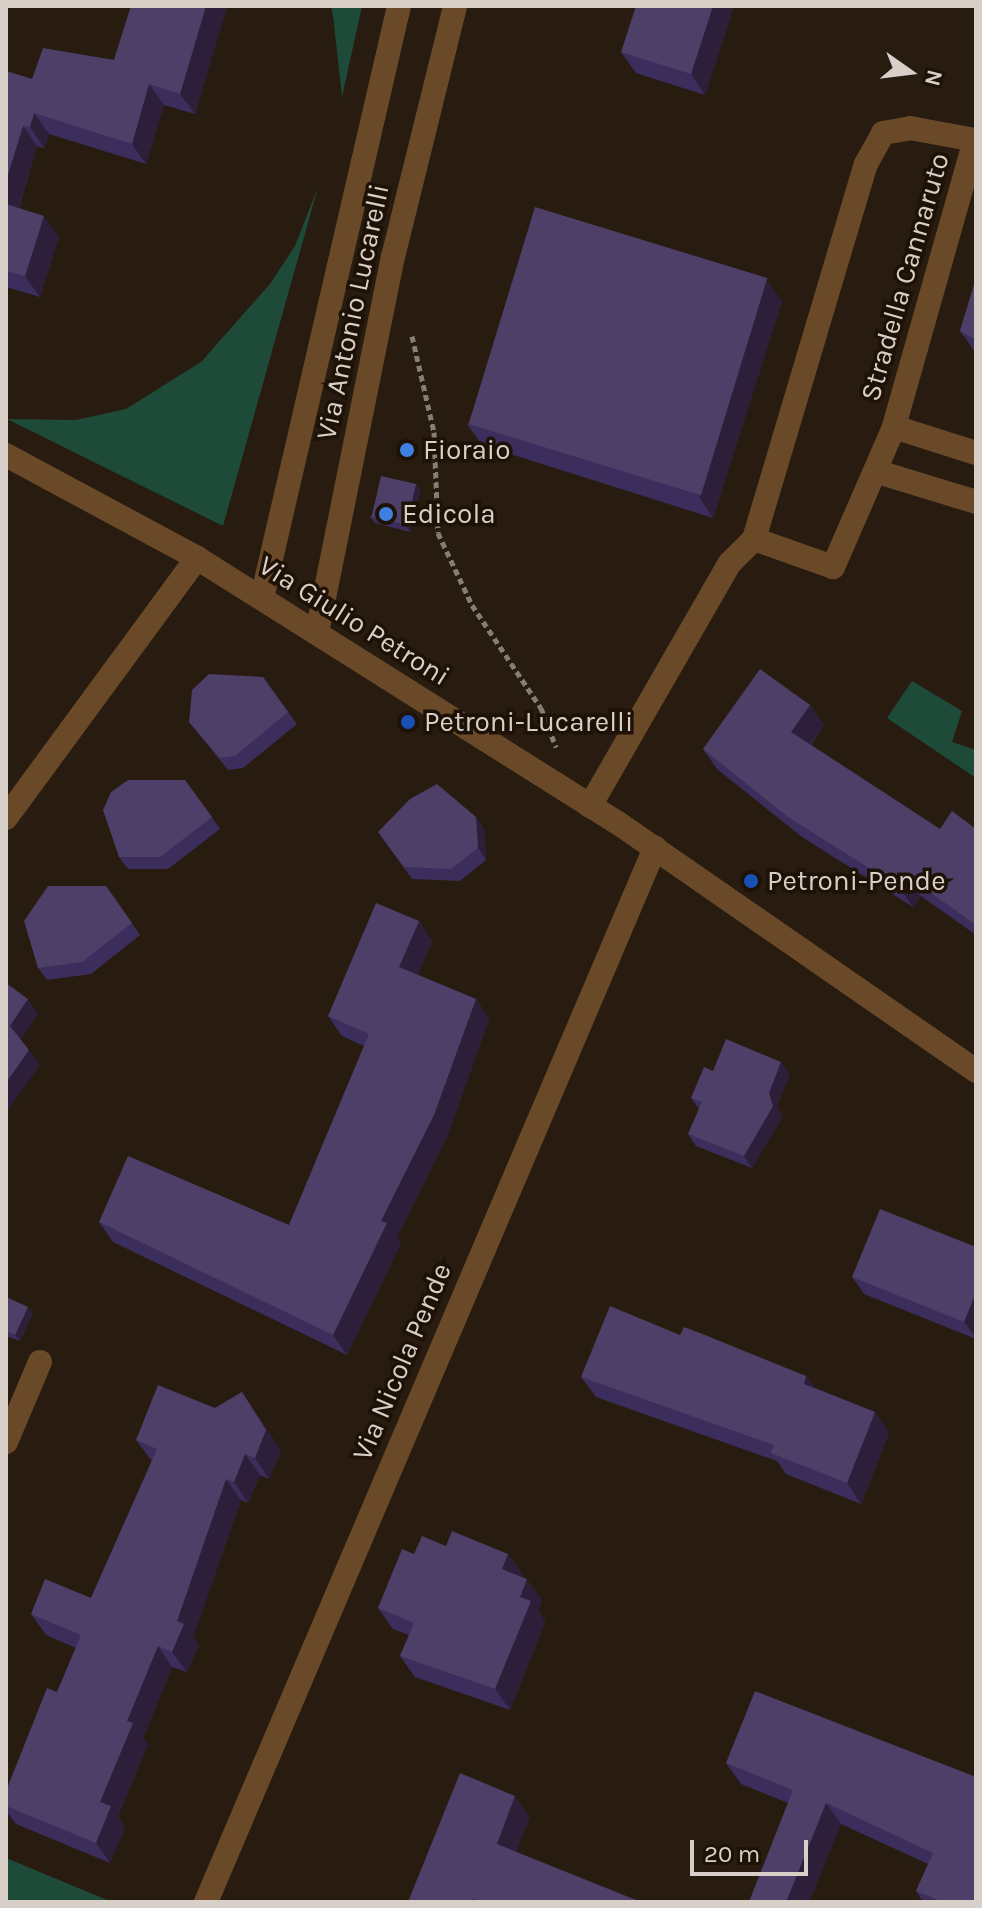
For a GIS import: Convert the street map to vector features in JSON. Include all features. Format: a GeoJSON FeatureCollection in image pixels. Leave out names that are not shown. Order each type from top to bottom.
{"type":"FeatureCollection","features":[{"type":"Feature","properties":{"kind":"street","name":"Via Antonio Lucarelli"},"geometry":{"type":"LineString","coordinates":[[262,598],[399,6]]}},
{"type":"Feature","properties":{"kind":"street","name":"Via Antonio Lucarelli"},"geometry":{"type":"LineString","coordinates":[[317,633],[393,257],[455,6]]}},
{"type":"Feature","properties":{"kind":"street","name":"Stradella Cannaruto"},"geometry":{"type":"LineString","coordinates":[[590,806],[730,563],[754,539],[866,164],[883,133],[910,128],[975,140],[894,427],[878,472],[833,567],[754,539]]}},
{"type":"Feature","properties":{"kind":"street"},"geometry":{"type":"LineString","coordinates":[[894,427],[976,453]]}},
{"type":"Feature","properties":{"kind":"street","name":"Via Giulio Petroni"},"geometry":{"type":"LineString","coordinates":[[6,455],[197,558],[556,784],[655,848],[976,1071]]}},
{"type":"Feature","properties":{"kind":"street"},"geometry":{"type":"LineString","coordinates":[[878,472],[976,502]]}},
{"type":"Feature","properties":{"kind":"street"},"geometry":{"type":"LineString","coordinates":[[6,818],[197,558]]}},
{"type":"Feature","properties":{"kind":"street","name":"Via Nicola Pende"},"geometry":{"type":"LineString","coordinates":[[206,1902],[655,848]]}},
{"type":"Feature","properties":{"kind":"street"},"geometry":{"type":"LineString","coordinates":[[6,1442],[40,1362]]}},
{"type":"Feature","properties":{"kind":"path"},"geometry":{"type":"LineString","coordinates":[[410,330],[434,432],[438,533],[472,605],[556,737],[556,784]]}},
{"type":"Feature","properties":{"kind":"green space"},"geometry":{"type":"Polygon","coordinates":[[[331,6],[362,6],[342,97],[333,15],[331,6]]]}},
{"type":"Feature","properties":{"kind":"green space"},"geometry":{"type":"Polygon","coordinates":[[[318,187],[223,526],[7,419],[76,420],[126,409],[201,362],[270,284],[295,246],[318,187]]]}},
{"type":"Feature","properties":{"kind":"green space"},"geometry":{"type":"Polygon","coordinates":[[[912,681],[962,711],[952,742],[976,750],[976,778],[887,718],[912,681]]]}},
{"type":"Feature","properties":{"kind":"green space"},"geometry":{"type":"Polygon","coordinates":[[[6,1858],[112,1902],[6,1902],[6,1858]]]}},
{"type":"Feature","properties":{"kind":"building"},"geometry":{"type":"Polygon","coordinates":[[[131,6],[206,6],[180,94],[149,84],[132,144],[34,113],[30,127],[23,126],[6,181],[6,71],[32,79],[43,48],[114,60],[131,6]]]}},
{"type":"Feature","properties":{"kind":"building"},"geometry":{"type":"Polygon","coordinates":[[[636,6],[713,6],[691,74],[621,52],[636,6]]]}},
{"type":"Feature","properties":{"kind":"building"},"geometry":{"type":"Polygon","coordinates":[[[6,204],[44,216],[25,276],[6,271],[6,204]]]}},
{"type":"Feature","properties":{"kind":"building"},"geometry":{"type":"Polygon","coordinates":[[[535,207],[767,278],[701,495],[469,424],[535,207]]]}},
{"type":"Feature","properties":{"kind":"building"},"geometry":{"type":"Polygon","coordinates":[[[976,278],[976,340],[960,331],[976,278]]]}},
{"type":"Feature","properties":{"kind":"building"},"geometry":{"type":"Polygon","coordinates":[[[381,476],[416,484],[407,525],[372,517],[381,476]]]}},
{"type":"Feature","properties":{"kind":"building"},"geometry":{"type":"Polygon","coordinates":[[[760,669],[810,705],[791,732],[940,829],[952,811],[976,829],[976,925],[907,876],[899,887],[788,817],[703,749],[760,669]]]}},
{"type":"Feature","properties":{"kind":"building"},"geometry":{"type":"Polygon","coordinates":[[[209,674],[263,677],[288,712],[235,756],[220,758],[189,722],[192,690],[209,674]]]}},
{"type":"Feature","properties":{"kind":"building"},"geometry":{"type":"Polygon","coordinates":[[[128,780],[185,780],[212,817],[160,857],[119,857],[103,810],[111,792],[128,780]]]}},
{"type":"Feature","properties":{"kind":"building"},"geometry":{"type":"Polygon","coordinates":[[[437,784],[476,817],[478,848],[451,869],[404,867],[378,832],[410,799],[437,784]]]}},
{"type":"Feature","properties":{"kind":"building"},"geometry":{"type":"Polygon","coordinates":[[[48,886],[106,886],[132,923],[82,962],[38,968],[24,921],[48,886]]]}},
{"type":"Feature","properties":{"kind":"building"},"geometry":{"type":"Polygon","coordinates":[[[376,903],[419,921],[399,967],[476,999],[434,1115],[381,1221],[387,1223],[333,1335],[99,1222],[128,1156],[289,1225],[369,1034],[328,1016],[376,903]]]}},
{"type":"Feature","properties":{"kind":"building"},"geometry":{"type":"Polygon","coordinates":[[[6,983],[28,999],[10,1026],[29,1050],[6,1083],[6,983]]]}},
{"type":"Feature","properties":{"kind":"building"},"geometry":{"type":"Polygon","coordinates":[[[726,1039],[781,1062],[769,1093],[773,1106],[744,1156],[688,1134],[702,1102],[691,1098],[704,1067],[713,1071],[726,1039]]]}},
{"type":"Feature","properties":{"kind":"building"},"geometry":{"type":"Polygon","coordinates":[[[880,1209],[976,1247],[976,1292],[964,1322],[852,1277],[880,1209]]]}},
{"type":"Feature","properties":{"kind":"building"},"geometry":{"type":"Polygon","coordinates":[[[6,1297],[28,1307],[15,1335],[6,1331],[6,1297]]]}},
{"type":"Feature","properties":{"kind":"building"},"geometry":{"type":"Polygon","coordinates":[[[610,1306],[680,1335],[684,1327],[705,1335],[806,1376],[804,1384],[875,1412],[847,1483],[771,1453],[774,1445],[581,1377],[610,1306]]]}},
{"type":"Feature","properties":{"kind":"building"},"geometry":{"type":"Polygon","coordinates":[[[158,1385],[215,1408],[242,1392],[266,1430],[255,1458],[245,1454],[234,1482],[226,1479],[177,1621],[184,1624],[172,1652],[158,1646],[127,1721],[133,1723],[100,1802],[111,1806],[96,1843],[6,1806],[6,1791],[47,1688],[57,1692],[81,1635],[31,1614],[45,1579],[91,1598],[157,1449],[136,1440],[158,1385]]]}},
{"type":"Feature","properties":{"kind":"building"},"geometry":{"type":"Polygon","coordinates":[[[452,1531],[508,1554],[502,1569],[527,1579],[520,1597],[531,1601],[495,1689],[400,1656],[414,1623],[378,1608],[402,1549],[414,1554],[422,1536],[446,1546],[452,1531]]]}},
{"type":"Feature","properties":{"kind":"building"},"geometry":{"type":"Polygon","coordinates":[[[755,1691],[976,1777],[976,1902],[943,1902],[916,1891],[933,1853],[826,1803],[786,1902],[749,1902],[793,1790],[726,1763],[755,1691]]]}},
{"type":"Feature","properties":{"kind":"building"},"geometry":{"type":"Polygon","coordinates":[[[460,1773],[515,1796],[497,1844],[641,1902],[480,1902],[473,1899],[472,1902],[408,1902],[460,1773]]]}},
{"type":"Feature","properties":{"kind":"place","name":"Fioraio"},"geometry":{"type":"Point","coordinates":[407,450]}},
{"type":"Feature","properties":{"kind":"place","name":"Edicola"},"geometry":{"type":"Point","coordinates":[386,514]}},
{"type":"Feature","properties":{"kind":"place","name":"Petroni-Lucarelli"},"geometry":{"type":"Point","coordinates":[408,722]}},
{"type":"Feature","properties":{"kind":"place","name":"Petroni-Pende"},"geometry":{"type":"Point","coordinates":[751,881]}}]}
